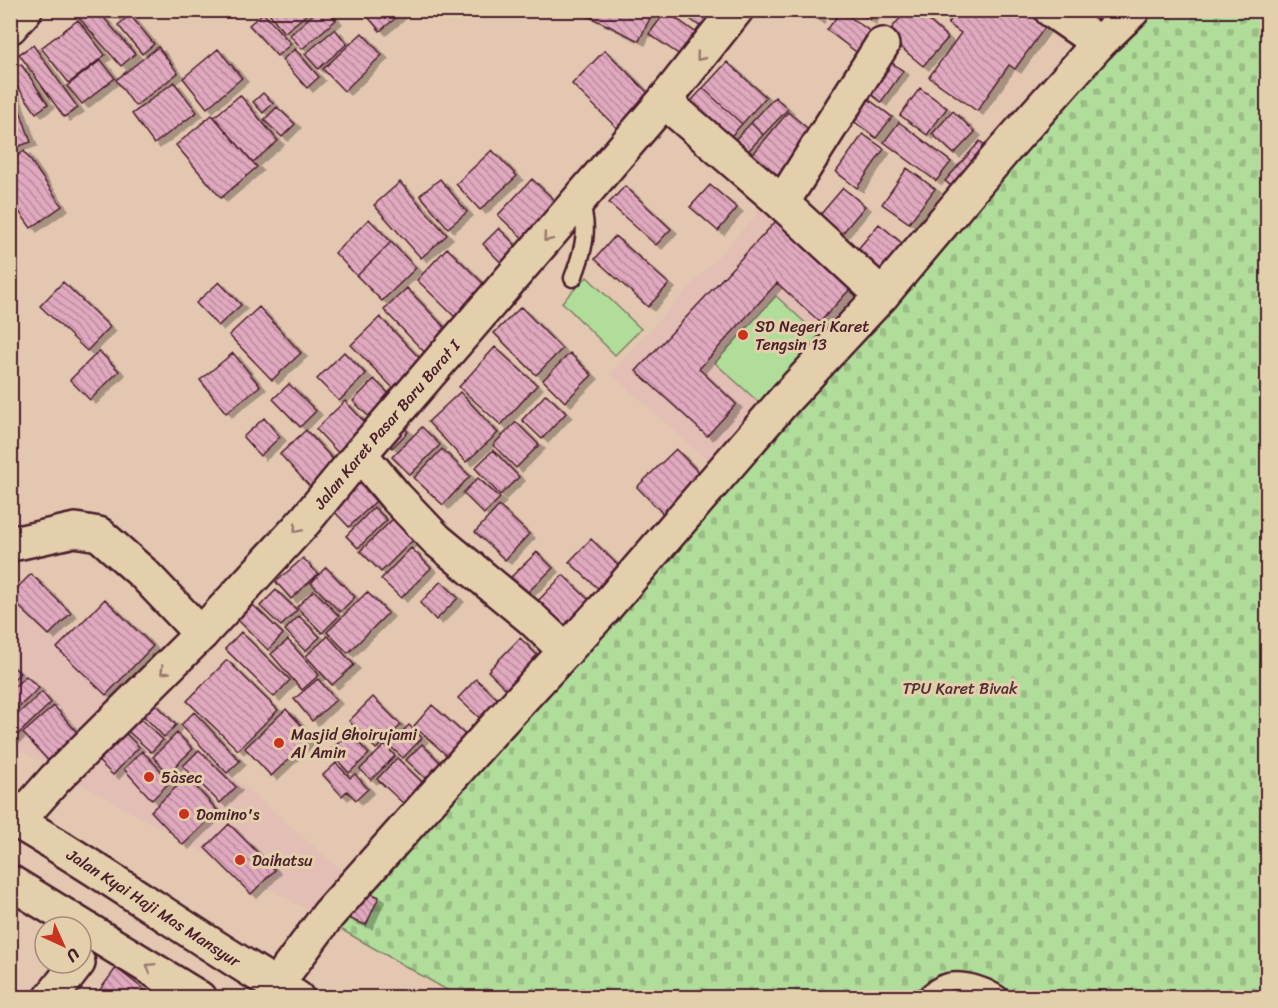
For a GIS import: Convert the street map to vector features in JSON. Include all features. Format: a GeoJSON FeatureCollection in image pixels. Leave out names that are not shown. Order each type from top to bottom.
{"type":"FeatureCollection","features":[{"type":"Feature","properties":{"kind":"street"},"geometry":{"type":"LineString","coordinates":[[10,27],[25,10]]}},
{"type":"Feature","properties":{"kind":"street","name":"Jalan Karet Pasar Baru Barat I"},"geometry":{"type":"LineString","coordinates":[[14,819],[201,634],[305,521],[664,101],[736,10]]}},
{"type":"Feature","properties":{"kind":"street"},"geometry":{"type":"LineString","coordinates":[[1051,10],[1099,43]]}},
{"type":"Feature","properties":{"kind":"street"},"geometry":{"type":"LineString","coordinates":[[286,991],[328,915],[604,609],[787,397],[882,295],[1005,149],[1099,43],[1133,10]]}},
{"type":"Feature","properties":{"kind":"street"},"geometry":{"type":"LineString","coordinates":[[782,203],[882,45]]}},
{"type":"Feature","properties":{"kind":"street"},"geometry":{"type":"LineString","coordinates":[[664,101],[782,203],[882,295]]}},
{"type":"Feature","properties":{"kind":"street"},"geometry":{"type":"LineString","coordinates":[[360,454],[396,497],[438,540],[530,617],[566,651]]}},
{"type":"Feature","properties":{"kind":"street"},"geometry":{"type":"LineString","coordinates":[[10,540],[17,543],[75,530],[99,534],[144,574],[201,634]]}},
{"type":"Feature","properties":{"kind":"street","name":"Jalan Kyai Haji Mas Mansyur"},"geometry":{"type":"LineString","coordinates":[[14,819],[286,991]]}},
{"type":"Feature","properties":{"kind":"street"},"geometry":{"type":"LineString","coordinates":[[10,882],[45,915]]}},
{"type":"Feature","properties":{"kind":"street"},"geometry":{"type":"LineString","coordinates":[[93,956],[200,998]]}},
{"type":"Feature","properties":{"kind":"street"},"geometry":{"type":"LineString","coordinates":[[51,998],[69,975]]}},
{"type":"Feature","properties":{"kind":"lane"},"geometry":{"type":"LineString","coordinates":[[573,278],[580,261],[586,234],[584,212],[579,199]]}},
{"type":"Feature","properties":{"kind":"lane"},"geometry":{"type":"LineString","coordinates":[[924,998],[932,990],[948,982],[979,984],[1003,998]]}},
{"type":"Feature","properties":{"kind":"shaded area","name":"SD Negeri Karet Tengsin 13"},"geometry":{"type":"Polygon","coordinates":[[[769,201],[874,297],[716,469],[611,373],[769,201]]]}},
{"type":"Feature","properties":{"kind":"shaded area"},"geometry":{"type":"Polygon","coordinates":[[[10,582],[347,876],[313,913],[11,745],[10,582]]]}},
{"type":"Feature","properties":{"kind":"green space","name":"TPU Karet Bivak"},"geometry":{"type":"Polygon","coordinates":[[[1152,11],[1267,11],[1267,997],[459,997],[330,923],[755,455],[1152,11]]]}},
{"type":"Feature","properties":{"kind":"green space"},"geometry":{"type":"Polygon","coordinates":[[[587,277],[641,329],[615,355],[562,302],[587,277]]]}},
{"type":"Feature","properties":{"kind":"green space"},"geometry":{"type":"Polygon","coordinates":[[[776,296],[824,340],[763,406],[715,363],[776,296]]]}},
{"type":"Feature","properties":{"kind":"building"},"geometry":{"type":"Polygon","coordinates":[[[72,10],[97,10],[135,54],[121,66],[72,10]]]}},
{"type":"Feature","properties":{"kind":"building"},"geometry":{"type":"Polygon","coordinates":[[[109,10],[125,10],[117,18],[109,10]]]}},
{"type":"Feature","properties":{"kind":"building"},"geometry":{"type":"Polygon","coordinates":[[[267,10],[312,10],[284,33],[267,10]]]}},
{"type":"Feature","properties":{"kind":"building"},"geometry":{"type":"Polygon","coordinates":[[[318,10],[327,10],[336,20],[302,49],[290,35],[318,10]]]}},
{"type":"Feature","properties":{"kind":"building"},"geometry":{"type":"Polygon","coordinates":[[[362,10],[401,10],[403,12],[380,31],[362,10]]]}},
{"type":"Feature","properties":{"kind":"building"},"geometry":{"type":"Polygon","coordinates":[[[581,10],[640,10],[651,16],[639,41],[580,12],[581,10]]]}},
{"type":"Feature","properties":{"kind":"building"},"geometry":{"type":"Polygon","coordinates":[[[678,10],[714,10],[702,28],[678,10]]]}},
{"type":"Feature","properties":{"kind":"building"},"geometry":{"type":"Polygon","coordinates":[[[804,10],[823,10],[818,19],[804,10]]]}},
{"type":"Feature","properties":{"kind":"building"},"geometry":{"type":"Polygon","coordinates":[[[855,10],[876,10],[870,20],[855,10]]]}},
{"type":"Feature","properties":{"kind":"building"},"geometry":{"type":"Polygon","coordinates":[[[907,10],[917,10],[948,38],[923,66],[886,35],[907,10]]]}},
{"type":"Feature","properties":{"kind":"building"},"geometry":{"type":"Polygon","coordinates":[[[957,10],[1031,10],[1048,23],[1015,69],[1009,65],[977,111],[929,77],[961,33],[948,24],[957,10]]]}},
{"type":"Feature","properties":{"kind":"building"},"geometry":{"type":"Polygon","coordinates":[[[1082,10],[1116,10],[1092,34],[1075,17],[1082,10]]]}},
{"type":"Feature","properties":{"kind":"building"},"geometry":{"type":"Polygon","coordinates":[[[666,11],[699,35],[683,57],[649,34],[666,11]]]}},
{"type":"Feature","properties":{"kind":"building"},"geometry":{"type":"Polygon","coordinates":[[[841,11],[874,34],[859,54],[827,30],[841,11]]]}},
{"type":"Feature","properties":{"kind":"building"},"geometry":{"type":"Polygon","coordinates":[[[263,13],[291,44],[277,56],[249,25],[263,13]]]}},
{"type":"Feature","properties":{"kind":"building"},"geometry":{"type":"Polygon","coordinates":[[[130,15],[154,44],[142,54],[118,25],[130,15]]]}},
{"type":"Feature","properties":{"kind":"building"},"geometry":{"type":"Polygon","coordinates":[[[78,20],[105,55],[69,83],[41,48],[78,20]]]}},
{"type":"Feature","properties":{"kind":"building"},"geometry":{"type":"Polygon","coordinates":[[[335,29],[347,44],[318,69],[305,54],[335,29]]]}},
{"type":"Feature","properties":{"kind":"building"},"geometry":{"type":"Polygon","coordinates":[[[362,33],[382,55],[344,91],[323,69],[362,33]]]}},
{"type":"Feature","properties":{"kind":"building"},"geometry":{"type":"Polygon","coordinates":[[[33,45],[78,108],[64,117],[19,54],[33,45]]]}},
{"type":"Feature","properties":{"kind":"building"},"geometry":{"type":"Polygon","coordinates":[[[158,47],[178,73],[135,106],[116,80],[158,47]]]}},
{"type":"Feature","properties":{"kind":"building"},"geometry":{"type":"Polygon","coordinates":[[[218,49],[242,78],[207,108],[183,78],[218,49]]]}},
{"type":"Feature","properties":{"kind":"building"},"geometry":{"type":"Polygon","coordinates":[[[295,49],[319,77],[307,88],[282,60],[295,49]]]}},
{"type":"Feature","properties":{"kind":"building"},"geometry":{"type":"Polygon","coordinates":[[[605,50],[654,99],[621,132],[572,84],[605,50]]]}},
{"type":"Feature","properties":{"kind":"building"},"geometry":{"type":"Polygon","coordinates":[[[884,57],[903,71],[881,102],[862,87],[884,57]]]}},
{"type":"Feature","properties":{"kind":"building"},"geometry":{"type":"Polygon","coordinates":[[[101,60],[115,78],[82,104],[67,86],[101,60]]]}},
{"type":"Feature","properties":{"kind":"building"},"geometry":{"type":"Polygon","coordinates":[[[727,62],[766,97],[742,124],[703,88],[727,62]]]}},
{"type":"Feature","properties":{"kind":"building"},"geometry":{"type":"Polygon","coordinates":[[[21,64],[48,104],[36,113],[10,76],[10,71],[21,64]]]}},
{"type":"Feature","properties":{"kind":"building"},"geometry":{"type":"Polygon","coordinates":[[[10,82],[31,142],[10,149],[10,82]]]}},
{"type":"Feature","properties":{"kind":"building"},"geometry":{"type":"Polygon","coordinates":[[[174,82],[197,112],[154,144],[132,114],[174,82]]]}},
{"type":"Feature","properties":{"kind":"building"},"geometry":{"type":"Polygon","coordinates":[[[703,88],[742,124],[722,146],[683,110],[703,88]]]}},
{"type":"Feature","properties":{"kind":"building"},"geometry":{"type":"Polygon","coordinates":[[[920,88],[947,108],[927,135],[900,115],[920,88]]]}},
{"type":"Feature","properties":{"kind":"building"},"geometry":{"type":"Polygon","coordinates":[[[263,93],[273,103],[263,113],[253,102],[263,93]]]}},
{"type":"Feature","properties":{"kind":"building"},"geometry":{"type":"Polygon","coordinates":[[[860,93],[892,117],[876,138],[844,114],[860,93]]]}},
{"type":"Feature","properties":{"kind":"building"},"geometry":{"type":"Polygon","coordinates":[[[240,95],[278,141],[253,162],[214,117],[240,95]]]}},
{"type":"Feature","properties":{"kind":"building"},"geometry":{"type":"Polygon","coordinates":[[[775,97],[788,109],[763,135],[751,123],[775,97]]]}},
{"type":"Feature","properties":{"kind":"building"},"geometry":{"type":"Polygon","coordinates":[[[277,107],[295,124],[282,137],[264,120],[277,107]]]}},
{"type":"Feature","properties":{"kind":"building"},"geometry":{"type":"Polygon","coordinates":[[[953,111],[975,132],[954,154],[932,134],[953,111]]]}},
{"type":"Feature","properties":{"kind":"building"},"geometry":{"type":"Polygon","coordinates":[[[788,112],[814,134],[773,182],[748,160],[788,112]]]}},
{"type":"Feature","properties":{"kind":"building"},"geometry":{"type":"Polygon","coordinates":[[[212,115],[257,167],[221,198],[176,145],[212,115]]]}},
{"type":"Feature","properties":{"kind":"building"},"geometry":{"type":"Polygon","coordinates":[[[899,122],[951,162],[936,181],[884,142],[899,122]]]}},
{"type":"Feature","properties":{"kind":"building"},"geometry":{"type":"Polygon","coordinates":[[[751,123],[763,135],[741,159],[728,147],[751,123]]]}},
{"type":"Feature","properties":{"kind":"building"},"geometry":{"type":"Polygon","coordinates":[[[863,134],[884,149],[857,188],[836,172],[863,134]]]}},
{"type":"Feature","properties":{"kind":"building"},"geometry":{"type":"Polygon","coordinates":[[[980,141],[993,152],[958,192],[945,181],[980,141]]]}},
{"type":"Feature","properties":{"kind":"building"},"geometry":{"type":"Polygon","coordinates":[[[492,150],[517,176],[480,210],[456,184],[492,150]]]}},
{"type":"Feature","properties":{"kind":"building"},"geometry":{"type":"Polygon","coordinates":[[[24,151],[62,206],[31,228],[10,199],[10,161],[24,151]]]}},
{"type":"Feature","properties":{"kind":"building"},"geometry":{"type":"Polygon","coordinates":[[[907,168],[935,189],[909,223],[882,204],[907,168]]]}},
{"type":"Feature","properties":{"kind":"building"},"geometry":{"type":"Polygon","coordinates":[[[440,179],[467,212],[448,228],[420,195],[440,179]]]}},
{"type":"Feature","properties":{"kind":"building"},"geometry":{"type":"Polygon","coordinates":[[[532,179],[565,210],[531,246],[498,215],[532,179]]]}},
{"type":"Feature","properties":{"kind":"building"},"geometry":{"type":"Polygon","coordinates":[[[400,182],[447,235],[421,258],[374,205],[400,182]]]}},
{"type":"Feature","properties":{"kind":"building"},"geometry":{"type":"Polygon","coordinates":[[[710,185],[737,208],[718,231],[690,207],[710,185]]]}},
{"type":"Feature","properties":{"kind":"building"},"geometry":{"type":"Polygon","coordinates":[[[625,186],[671,229],[656,245],[609,203],[625,186]]]}},
{"type":"Feature","properties":{"kind":"building"},"geometry":{"type":"Polygon","coordinates":[[[843,188],[865,206],[836,241],[814,222],[843,188]]]}},
{"type":"Feature","properties":{"kind":"building"},"geometry":{"type":"Polygon","coordinates":[[[369,219],[391,242],[357,276],[335,253],[369,219]]]}},
{"type":"Feature","properties":{"kind":"building"},"geometry":{"type":"Polygon","coordinates":[[[778,219],[852,287],[820,322],[777,283],[699,369],[736,404],[707,436],[636,371],[778,219]]]}},
{"type":"Feature","properties":{"kind":"building"},"geometry":{"type":"Polygon","coordinates":[[[879,224],[910,250],[882,283],[852,256],[879,224]]]}},
{"type":"Feature","properties":{"kind":"building"},"geometry":{"type":"Polygon","coordinates":[[[499,228],[524,254],[507,269],[483,244],[499,228]]]}},
{"type":"Feature","properties":{"kind":"building"},"geometry":{"type":"Polygon","coordinates":[[[615,236],[669,284],[648,307],[595,259],[615,236]]]}},
{"type":"Feature","properties":{"kind":"building"},"geometry":{"type":"Polygon","coordinates":[[[391,242],[416,268],[382,301],[357,276],[391,242]]]}},
{"type":"Feature","properties":{"kind":"building"},"geometry":{"type":"Polygon","coordinates":[[[447,248],[488,288],[458,320],[417,280],[447,248]]]}},
{"type":"Feature","properties":{"kind":"building"},"geometry":{"type":"Polygon","coordinates":[[[63,282],[110,327],[87,351],[40,306],[63,282]]]}},
{"type":"Feature","properties":{"kind":"building"},"geometry":{"type":"Polygon","coordinates":[[[219,282],[241,305],[218,326],[196,303],[219,282]]]}},
{"type":"Feature","properties":{"kind":"building"},"geometry":{"type":"Polygon","coordinates":[[[407,288],[452,335],[429,357],[384,310],[407,288]]]}},
{"type":"Feature","properties":{"kind":"building"},"geometry":{"type":"Polygon","coordinates":[[[259,307],[301,353],[272,380],[229,335],[259,307]]]}},
{"type":"Feature","properties":{"kind":"building"},"geometry":{"type":"Polygon","coordinates":[[[521,307],[562,349],[536,375],[494,333],[521,307]]]}},
{"type":"Feature","properties":{"kind":"building"},"geometry":{"type":"Polygon","coordinates":[[[380,317],[428,367],[399,394],[351,345],[380,317]]]}},
{"type":"Feature","properties":{"kind":"building"},"geometry":{"type":"Polygon","coordinates":[[[495,347],[537,385],[501,425],[459,387],[495,347]]]}},
{"type":"Feature","properties":{"kind":"building"},"geometry":{"type":"Polygon","coordinates":[[[99,351],[119,371],[90,400],[70,380],[99,351]]]}},
{"type":"Feature","properties":{"kind":"building"},"geometry":{"type":"Polygon","coordinates":[[[344,352],[366,374],[339,401],[317,379],[344,352]]]}},
{"type":"Feature","properties":{"kind":"building"},"geometry":{"type":"Polygon","coordinates":[[[233,353],[260,386],[226,413],[200,380],[233,353]]]}},
{"type":"Feature","properties":{"kind":"building"},"geometry":{"type":"Polygon","coordinates":[[[570,353],[592,375],[565,402],[543,380],[570,353]]]}},
{"type":"Feature","properties":{"kind":"building"},"geometry":{"type":"Polygon","coordinates":[[[374,379],[395,400],[373,421],[353,401],[374,379]]]}},
{"type":"Feature","properties":{"kind":"building"},"geometry":{"type":"Polygon","coordinates":[[[289,384],[316,411],[300,427],[273,399],[289,384]]]}},
{"type":"Feature","properties":{"kind":"building"},"geometry":{"type":"Polygon","coordinates":[[[460,392],[498,433],[466,462],[428,422],[460,392]]]}},
{"type":"Feature","properties":{"kind":"building"},"geometry":{"type":"Polygon","coordinates":[[[546,394],[566,413],[542,439],[522,420],[546,394]]]}},
{"type":"Feature","properties":{"kind":"building"},"geometry":{"type":"Polygon","coordinates":[[[345,401],[371,429],[342,457],[316,429],[345,401]]]}},
{"type":"Feature","properties":{"kind":"building"},"geometry":{"type":"Polygon","coordinates":[[[264,418],[280,437],[260,456],[243,437],[264,418]]]}},
{"type":"Feature","properties":{"kind":"building"},"geometry":{"type":"Polygon","coordinates":[[[395,418],[408,432],[392,448],[379,434],[395,418]]]}},
{"type":"Feature","properties":{"kind":"building"},"geometry":{"type":"Polygon","coordinates":[[[516,422],[539,445],[516,468],[493,445],[516,422]]]}},
{"type":"Feature","properties":{"kind":"building"},"geometry":{"type":"Polygon","coordinates":[[[422,427],[440,445],[410,475],[392,457],[422,427]]]}},
{"type":"Feature","properties":{"kind":"building"},"geometry":{"type":"Polygon","coordinates":[[[306,430],[340,467],[314,491],[280,454],[306,430]]]}},
{"type":"Feature","properties":{"kind":"building"},"geometry":{"type":"Polygon","coordinates":[[[442,449],[470,476],[443,505],[414,478],[442,449]]]}},
{"type":"Feature","properties":{"kind":"building"},"geometry":{"type":"Polygon","coordinates":[[[676,449],[709,483],[670,521],[637,487],[676,449]]]}},
{"type":"Feature","properties":{"kind":"building"},"geometry":{"type":"Polygon","coordinates":[[[493,450],[519,477],[500,495],[475,468],[493,450]]]}},
{"type":"Feature","properties":{"kind":"building"},"geometry":{"type":"Polygon","coordinates":[[[478,478],[500,498],[484,514],[463,493],[478,478]]]}},
{"type":"Feature","properties":{"kind":"building"},"geometry":{"type":"Polygon","coordinates":[[[360,483],[376,501],[349,527],[332,509],[360,483]]]}},
{"type":"Feature","properties":{"kind":"building"},"geometry":{"type":"Polygon","coordinates":[[[499,506],[529,534],[505,560],[475,532],[499,506]]]}},
{"type":"Feature","properties":{"kind":"building"},"geometry":{"type":"Polygon","coordinates":[[[374,507],[387,520],[358,548],[346,536],[374,507]]]}},
{"type":"Feature","properties":{"kind":"building"},"geometry":{"type":"Polygon","coordinates":[[[393,519],[414,539],[381,572],[360,551],[393,519]]]}},
{"type":"Feature","properties":{"kind":"building"},"geometry":{"type":"Polygon","coordinates":[[[591,539],[624,571],[603,593],[569,562],[591,539]]]}},
{"type":"Feature","properties":{"kind":"building"},"geometry":{"type":"Polygon","coordinates":[[[411,548],[431,568],[401,598],[381,579],[411,548]]]}},
{"type":"Feature","properties":{"kind":"building"},"geometry":{"type":"Polygon","coordinates":[[[537,552],[553,568],[527,593],[511,577],[537,552]]]}},
{"type":"Feature","properties":{"kind":"building"},"geometry":{"type":"Polygon","coordinates":[[[303,558],[318,574],[291,599],[276,582],[303,558]]]}},
{"type":"Feature","properties":{"kind":"building"},"geometry":{"type":"Polygon","coordinates":[[[326,567],[355,597],[340,612],[311,583],[326,567]]]}},
{"type":"Feature","properties":{"kind":"building"},"geometry":{"type":"Polygon","coordinates":[[[31,574],[71,613],[49,635],[10,598],[10,595],[31,574]]]}},
{"type":"Feature","properties":{"kind":"building"},"geometry":{"type":"Polygon","coordinates":[[[563,575],[592,603],[561,634],[533,606],[563,575]]]}},
{"type":"Feature","properties":{"kind":"building"},"geometry":{"type":"Polygon","coordinates":[[[441,581],[458,598],[436,620],[420,603],[441,581]]]}},
{"type":"Feature","properties":{"kind":"building"},"geometry":{"type":"Polygon","coordinates":[[[276,590],[297,610],[281,626],[260,606],[276,590]]]}},
{"type":"Feature","properties":{"kind":"building"},"geometry":{"type":"Polygon","coordinates":[[[314,590],[339,616],[322,633],[297,607],[314,590]]]}},
{"type":"Feature","properties":{"kind":"building"},"geometry":{"type":"Polygon","coordinates":[[[367,592],[388,613],[348,653],[327,632],[367,592]]]}},
{"type":"Feature","properties":{"kind":"building"},"geometry":{"type":"Polygon","coordinates":[[[105,599],[153,646],[106,695],[57,648],[105,599]]]}},
{"type":"Feature","properties":{"kind":"building"},"geometry":{"type":"Polygon","coordinates":[[[253,605],[283,634],[268,650],[238,620],[253,605]]]}},
{"type":"Feature","properties":{"kind":"building"},"geometry":{"type":"Polygon","coordinates":[[[299,616],[320,637],[305,651],[285,630],[299,616]]]}},
{"type":"Feature","properties":{"kind":"building"},"geometry":{"type":"Polygon","coordinates":[[[241,632],[290,680],[274,697],[225,649],[241,632]]]}},
{"type":"Feature","properties":{"kind":"building"},"geometry":{"type":"Polygon","coordinates":[[[328,636],[354,665],[332,685],[306,656],[328,636]]]}},
{"type":"Feature","properties":{"kind":"building"},"geometry":{"type":"Polygon","coordinates":[[[520,638],[542,660],[510,693],[488,671],[520,638]]]}},
{"type":"Feature","properties":{"kind":"building"},"geometry":{"type":"Polygon","coordinates":[[[288,640],[319,675],[302,690],[271,654],[288,640]]]}},
{"type":"Feature","properties":{"kind":"building"},"geometry":{"type":"Polygon","coordinates":[[[227,660],[278,710],[238,750],[187,701],[227,660]]]}},
{"type":"Feature","properties":{"kind":"building"},"geometry":{"type":"Polygon","coordinates":[[[10,664],[20,673],[10,683],[10,664]]]}},
{"type":"Feature","properties":{"kind":"building"},"geometry":{"type":"Polygon","coordinates":[[[26,676],[39,688],[10,715],[10,691],[26,676]]]}},
{"type":"Feature","properties":{"kind":"building"},"geometry":{"type":"Polygon","coordinates":[[[318,679],[336,700],[312,721],[294,699],[318,679]]]}},
{"type":"Feature","properties":{"kind":"building"},"geometry":{"type":"Polygon","coordinates":[[[476,679],[503,704],[485,723],[458,698],[476,679]]]}},
{"type":"Feature","properties":{"kind":"building"},"geometry":{"type":"Polygon","coordinates":[[[42,692],[51,703],[11,741],[10,721],[42,692]]]}},
{"type":"Feature","properties":{"kind":"building"},"geometry":{"type":"Polygon","coordinates":[[[373,697],[401,725],[376,749],[349,721],[373,697]]]}},
{"type":"Feature","properties":{"kind":"building"},"geometry":{"type":"Polygon","coordinates":[[[153,701],[176,725],[164,737],[140,712],[153,701]]]}},
{"type":"Feature","properties":{"kind":"building"},"geometry":{"type":"Polygon","coordinates":[[[432,705],[471,740],[453,761],[414,726],[432,705]]]}},
{"type":"Feature","properties":{"kind":"building"},"geometry":{"type":"Polygon","coordinates":[[[54,706],[82,738],[52,765],[23,733],[54,706]]]}},
{"type":"Feature","properties":{"kind":"building","name":"Masjid Ghoirujami Al Amin"},"geometry":{"type":"Polygon","coordinates":[[[286,709],[312,737],[271,776],[245,748],[286,709]]]}},
{"type":"Feature","properties":{"kind":"building"},"geometry":{"type":"Polygon","coordinates":[[[132,711],[163,740],[151,752],[120,724],[132,711]]]}},
{"type":"Feature","properties":{"kind":"building"},"geometry":{"type":"Polygon","coordinates":[[[194,712],[240,761],[227,773],[181,725],[194,712]]]}},
{"type":"Feature","properties":{"kind":"building"},"geometry":{"type":"Polygon","coordinates":[[[409,725],[422,738],[403,758],[389,745],[409,725]]]}},
{"type":"Feature","properties":{"kind":"building"},"geometry":{"type":"Polygon","coordinates":[[[119,727],[139,747],[113,775],[92,755],[119,727]]]}},
{"type":"Feature","properties":{"kind":"building"},"geometry":{"type":"Polygon","coordinates":[[[177,733],[193,749],[168,773],[153,757],[177,733]]]}},
{"type":"Feature","properties":{"kind":"building"},"geometry":{"type":"Polygon","coordinates":[[[350,733],[369,754],[349,773],[329,751],[350,733]]]}},
{"type":"Feature","properties":{"kind":"building"},"geometry":{"type":"Polygon","coordinates":[[[422,744],[445,767],[430,783],[406,760],[422,744]]]}},
{"type":"Feature","properties":{"kind":"building"},"geometry":{"type":"Polygon","coordinates":[[[385,745],[395,756],[371,780],[360,769],[385,745]]]}},
{"type":"Feature","properties":{"kind":"building"},"geometry":{"type":"Polygon","coordinates":[[[199,750],[236,787],[220,803],[183,766],[199,750]]]}},
{"type":"Feature","properties":{"kind":"building"},"geometry":{"type":"Polygon","coordinates":[[[142,751],[171,781],[152,800],[124,769],[142,751]]]}},
{"type":"Feature","properties":{"kind":"building"},"geometry":{"type":"Polygon","coordinates":[[[397,758],[423,783],[404,804],[377,779],[397,758]]]}},
{"type":"Feature","properties":{"kind":"building"},"geometry":{"type":"Polygon","coordinates":[[[336,763],[350,778],[355,774],[368,789],[356,800],[347,791],[342,796],[323,775],[336,763]]]}},
{"type":"Feature","properties":{"kind":"building"},"geometry":{"type":"Polygon","coordinates":[[[187,777],[218,811],[183,845],[151,811],[187,777]]]}},
{"type":"Feature","properties":{"kind":"building"},"geometry":{"type":"Polygon","coordinates":[[[229,824],[275,870],[251,894],[205,848],[229,824]]]}},
{"type":"Feature","properties":{"kind":"building"},"geometry":{"type":"Polygon","coordinates":[[[361,889],[379,897],[366,925],[348,918],[361,889]]]}},
{"type":"Feature","properties":{"kind":"building"},"geometry":{"type":"Polygon","coordinates":[[[116,968],[155,998],[94,998],[116,968]]]}},
{"type":"Feature","properties":{"kind":"place","name":"SD Negeri Karet Tengsin 13"},"geometry":{"type":"Point","coordinates":[743,335]}},
{"type":"Feature","properties":{"kind":"place","name":"Masjid Ghoirujami Al Amin"},"geometry":{"type":"Point","coordinates":[279,743]}},
{"type":"Feature","properties":{"kind":"place","name":"5àsec"},"geometry":{"type":"Point","coordinates":[149,777]}},
{"type":"Feature","properties":{"kind":"place","name":"Domino's"},"geometry":{"type":"Point","coordinates":[184,814]}},
{"type":"Feature","properties":{"kind":"place","name":"Daihatsu"},"geometry":{"type":"Point","coordinates":[240,860]}}]}
